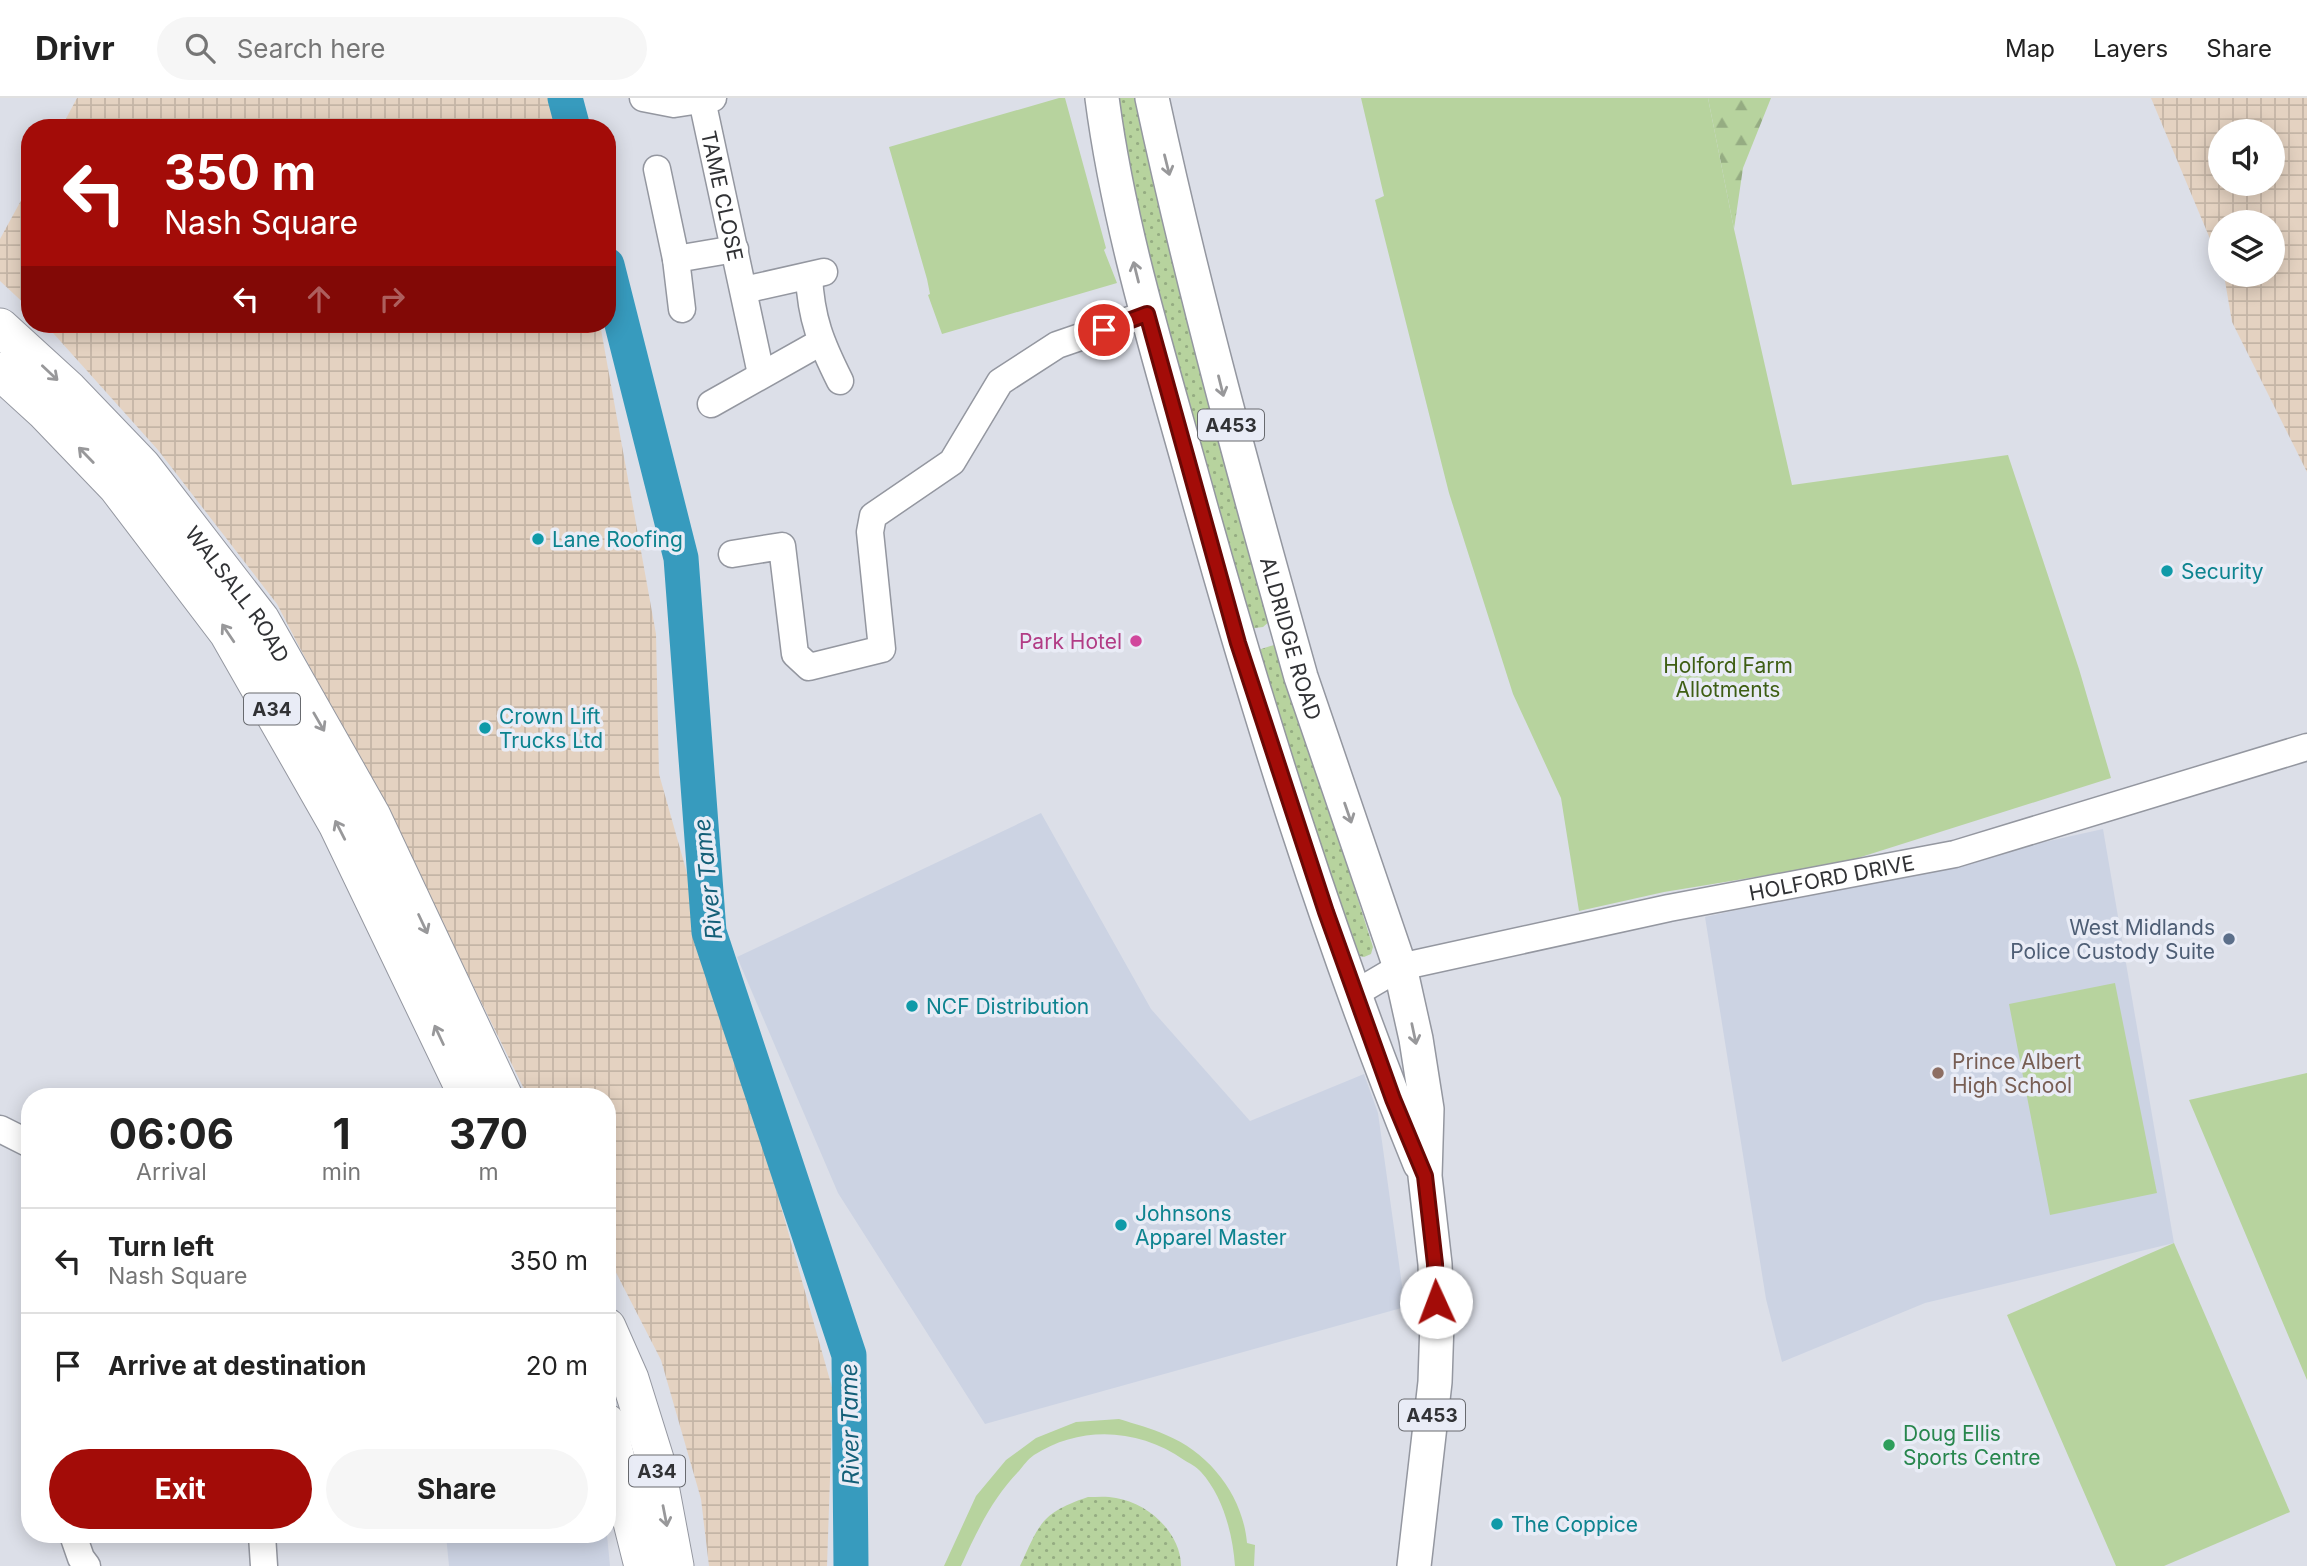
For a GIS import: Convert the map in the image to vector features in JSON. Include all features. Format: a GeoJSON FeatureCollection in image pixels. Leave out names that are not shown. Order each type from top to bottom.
{"type":"FeatureCollection","features":[{"type":"Feature","properties":{"kind":"highway","name":"WALSALL ROAD"},"geometry":{"type":"LineString","coordinates":[[0,327],[69,390],[142,466],[261,620],[372,816],[500,1088]]}},
{"type":"Feature","properties":{"kind":"highway","name":"WALSALL ROAD"},"geometry":{"type":"LineString","coordinates":[[0,371],[44,411],[117,486],[228,633],[337,824],[464,1088]]}},
{"type":"Feature","properties":{"kind":"highway","name":"A34"},"geometry":{"type":"LineString","coordinates":[[616,1347],[630,1378],[655,1459],[675,1566]]}},
{"type":"Feature","properties":{"kind":"highway","name":"A34"},"geometry":{"type":"LineString","coordinates":[[616,1459],[643,1566]]}},
{"type":"Feature","properties":{"kind":"main road","name":"ALDRIDGE ROAD"},"geometry":{"type":"LineString","coordinates":[[1102,98],[1121,215],[1238,643],[1326,912],[1393,1099],[1425,1176]]}},
{"type":"Feature","properties":{"kind":"main road","name":"ALDRIDGE ROAD"},"geometry":{"type":"LineString","coordinates":[[1152,98],[1230,419],[1301,677],[1400,967],[1416,1039],[1427,1109],[1425,1176],[1435,1264],[1437,1322],[1435,1382],[1414,1566]]}},
{"type":"Feature","properties":{"kind":"street"},"geometry":{"type":"LineString","coordinates":[[643,98],[674,104],[708,99]]}},
{"type":"Feature","properties":{"kind":"street","name":"TAME CLOSE"},"geometry":{"type":"LineString","coordinates":[[708,99],[761,374]]}},
{"type":"Feature","properties":{"kind":"street"},"geometry":{"type":"LineString","coordinates":[[657,169],[676,259],[682,309]]}},
{"type":"Feature","properties":{"kind":"street"},"geometry":{"type":"LineString","coordinates":[[676,259],[735,249]]}},
{"type":"Feature","properties":{"kind":"street","name":"TAME CLOSE"},"geometry":{"type":"LineString","coordinates":[[744,290],[817,274],[811,307],[821,342],[840,381]]}},
{"type":"Feature","properties":{"kind":"street"},"geometry":{"type":"LineString","coordinates":[[732,554],[782,546],[795,654],[809,667],[882,649],[870,532],[873,516],[952,463],[1000,382],[1057,345],[1147,314]]}},
{"type":"Feature","properties":{"kind":"street"},"geometry":{"type":"LineString","coordinates":[[711,404],[821,342]]}},
{"type":"Feature","properties":{"kind":"street","name":"HOLFORD DRIVE"},"geometry":{"type":"LineString","coordinates":[[1356,993],[1400,967],[1669,908],[1955,854],[2307,747]]}},
{"type":"Feature","properties":{"kind":"street"},"geometry":{"type":"LineString","coordinates":[[0,1129],[21,1140]]}},
{"type":"Feature","properties":{"kind":"street"},"geometry":{"type":"LineString","coordinates":[[75,1543],[80,1558],[87,1566]]}},
{"type":"Feature","properties":{"kind":"street"},"geometry":{"type":"LineString","coordinates":[[263,1543],[264,1566]]}},
{"type":"Feature","properties":{"kind":"shaded area"},"geometry":{"type":"Polygon","coordinates":[[[77,98],[551,98],[556,119],[66,119],[77,98]]]}},
{"type":"Feature","properties":{"kind":"shaded area"},"geometry":{"type":"Polygon","coordinates":[[[2151,98],[2307,98],[2307,472],[2232,322],[2226,287],[2285,287],[2285,210],[2208,210],[2208,234],[2151,98]]]}},
{"type":"Feature","properties":{"kind":"shaded area"},"geometry":{"type":"Polygon","coordinates":[[[21,200],[21,301],[0,281],[0,239],[21,200]]]}},
{"type":"Feature","properties":{"kind":"shaded area"},"geometry":{"type":"Polygon","coordinates":[[[53,333],[602,333],[656,634],[659,774],[833,1391],[827,1566],[709,1566],[701,1499],[661,1360],[616,1272],[616,1088],[524,1088],[430,898],[277,604],[158,450],[53,333]]]}},
{"type":"Feature","properties":{"kind":"shaded area"},"geometry":{"type":"Polygon","coordinates":[[[1041,813],[1151,1009],[1250,1121],[1364,1074],[1378,1113],[1405,1307],[985,1424],[838,1193],[737,957],[1041,813]]]}},
{"type":"Feature","properties":{"kind":"shaded area","name":"Prince Albert High School"},"geometry":{"type":"Polygon","coordinates":[[[2103,829],[2174,1243],[1925,1303],[1782,1362],[1766,1299],[1705,917],[2103,829]]]}},
{"type":"Feature","properties":{"kind":"shaded area"},"geometry":{"type":"Polygon","coordinates":[[[447,1543],[608,1543],[610,1566],[449,1566],[447,1543]]]}},
{"type":"Feature","properties":{"kind":"green space"},"geometry":{"type":"Polygon","coordinates":[[[1065,98],[1106,248],[1104,250],[1117,283],[942,334],[928,295],[927,279],[889,147],[1065,98]]]}},
{"type":"Feature","properties":{"kind":"green space"},"geometry":{"type":"Polygon","coordinates":[[[1116,98],[1135,98],[1271,620],[1263,627],[1247,629],[1129,213],[1116,98]]]}},
{"type":"Feature","properties":{"kind":"green space","name":"Holford Farm Allotments"},"geometry":{"type":"Polygon","coordinates":[[[1361,98],[1708,98],[1734,229],[1792,485],[2008,455],[2079,669],[2111,778],[1842,863],[1664,892],[1579,911],[1561,798],[1513,694],[1449,493],[1375,200],[1384,196],[1361,98]]]}},
{"type":"Feature","properties":{"kind":"green space"},"geometry":{"type":"Polygon","coordinates":[[[1708,98],[1771,98],[1743,168],[1734,229],[1708,98]]]}},
{"type":"Feature","properties":{"kind":"green space"},"geometry":{"type":"Polygon","coordinates":[[[1277,644],[1373,947],[1371,954],[1364,957],[1356,955],[1255,651],[1277,644]]]}},
{"type":"Feature","properties":{"kind":"green space"},"geometry":{"type":"Polygon","coordinates":[[[2115,983],[2157,1193],[2050,1215],[2009,1004],[2115,983]]]}},
{"type":"Feature","properties":{"kind":"green space"},"geometry":{"type":"Polygon","coordinates":[[[2307,1073],[2307,1380],[2189,1100],[2307,1073]]]}},
{"type":"Feature","properties":{"kind":"green space"},"geometry":{"type":"Polygon","coordinates":[[[2174,1243],[2290,1512],[2164,1566],[2116,1566],[2007,1315],[2174,1243]]]}},
{"type":"Feature","properties":{"kind":"green space"},"geometry":{"type":"Polygon","coordinates":[[[1119,1419],[1155,1430],[1182,1443],[1197,1453],[1222,1478],[1239,1509],[1247,1543],[1255,1545],[1254,1566],[1235,1566],[1226,1516],[1215,1492],[1199,1470],[1167,1449],[1129,1436],[1109,1434],[1071,1439],[1052,1445],[1032,1457],[993,1504],[961,1566],[944,1566],[976,1496],[1006,1460],[1036,1438],[1076,1422],[1119,1419]]]}},
{"type":"Feature","properties":{"kind":"green space"},"geometry":{"type":"Polygon","coordinates":[[[1088,1497],[1128,1501],[1151,1513],[1169,1531],[1180,1554],[1181,1566],[1020,1566],[1032,1539],[1044,1521],[1060,1508],[1088,1497]]]}},
{"type":"Feature","properties":{"kind":"waterway","name":"River Tame"},"geometry":{"type":"LineString","coordinates":[[565,98],[571,119]]}},
{"type":"Feature","properties":{"kind":"waterway","name":"River Tame"},"geometry":{"type":"LineString","coordinates":[[616,301],[681,558],[709,932],[849,1355],[851,1566]]}},
{"type":"Feature","properties":{"kind":"place","name":"Lane Roofing"},"geometry":{"type":"Point","coordinates":[538,539]}},
{"type":"Feature","properties":{"kind":"place","name":"Security"},"geometry":{"type":"Point","coordinates":[2167,571]}},
{"type":"Feature","properties":{"kind":"place","name":"Park Hotel"},"geometry":{"type":"Point","coordinates":[1136,641]}},
{"type":"Feature","properties":{"kind":"place","name":"Crown Lift Trucks Ltd"},"geometry":{"type":"Point","coordinates":[485,728]}},
{"type":"Feature","properties":{"kind":"place","name":"West Midlands Police Custody Suite"},"geometry":{"type":"Point","coordinates":[2229,939]}},
{"type":"Feature","properties":{"kind":"place","name":"NCF Distribution"},"geometry":{"type":"Point","coordinates":[912,1006]}},
{"type":"Feature","properties":{"kind":"place","name":"Prince Albert High School"},"geometry":{"type":"Point","coordinates":[1938,1073]}},
{"type":"Feature","properties":{"kind":"place","name":"Johnsons Apparel Master"},"geometry":{"type":"Point","coordinates":[1121,1225]}},
{"type":"Feature","properties":{"kind":"place","name":"Doug Ellis Sports Centre"},"geometry":{"type":"Point","coordinates":[1889,1445]}},
{"type":"Feature","properties":{"kind":"place","name":"The Coppice"},"geometry":{"type":"Point","coordinates":[1497,1524]}},
{"type":"Feature","properties":{"kind":"route"},"geometry":{"type":"LineString","coordinates":[[1104,330],[1147,314],[1238,643],[1326,912],[1393,1099],[1425,1176],[1435,1264],[1436,1302]]}}]}
